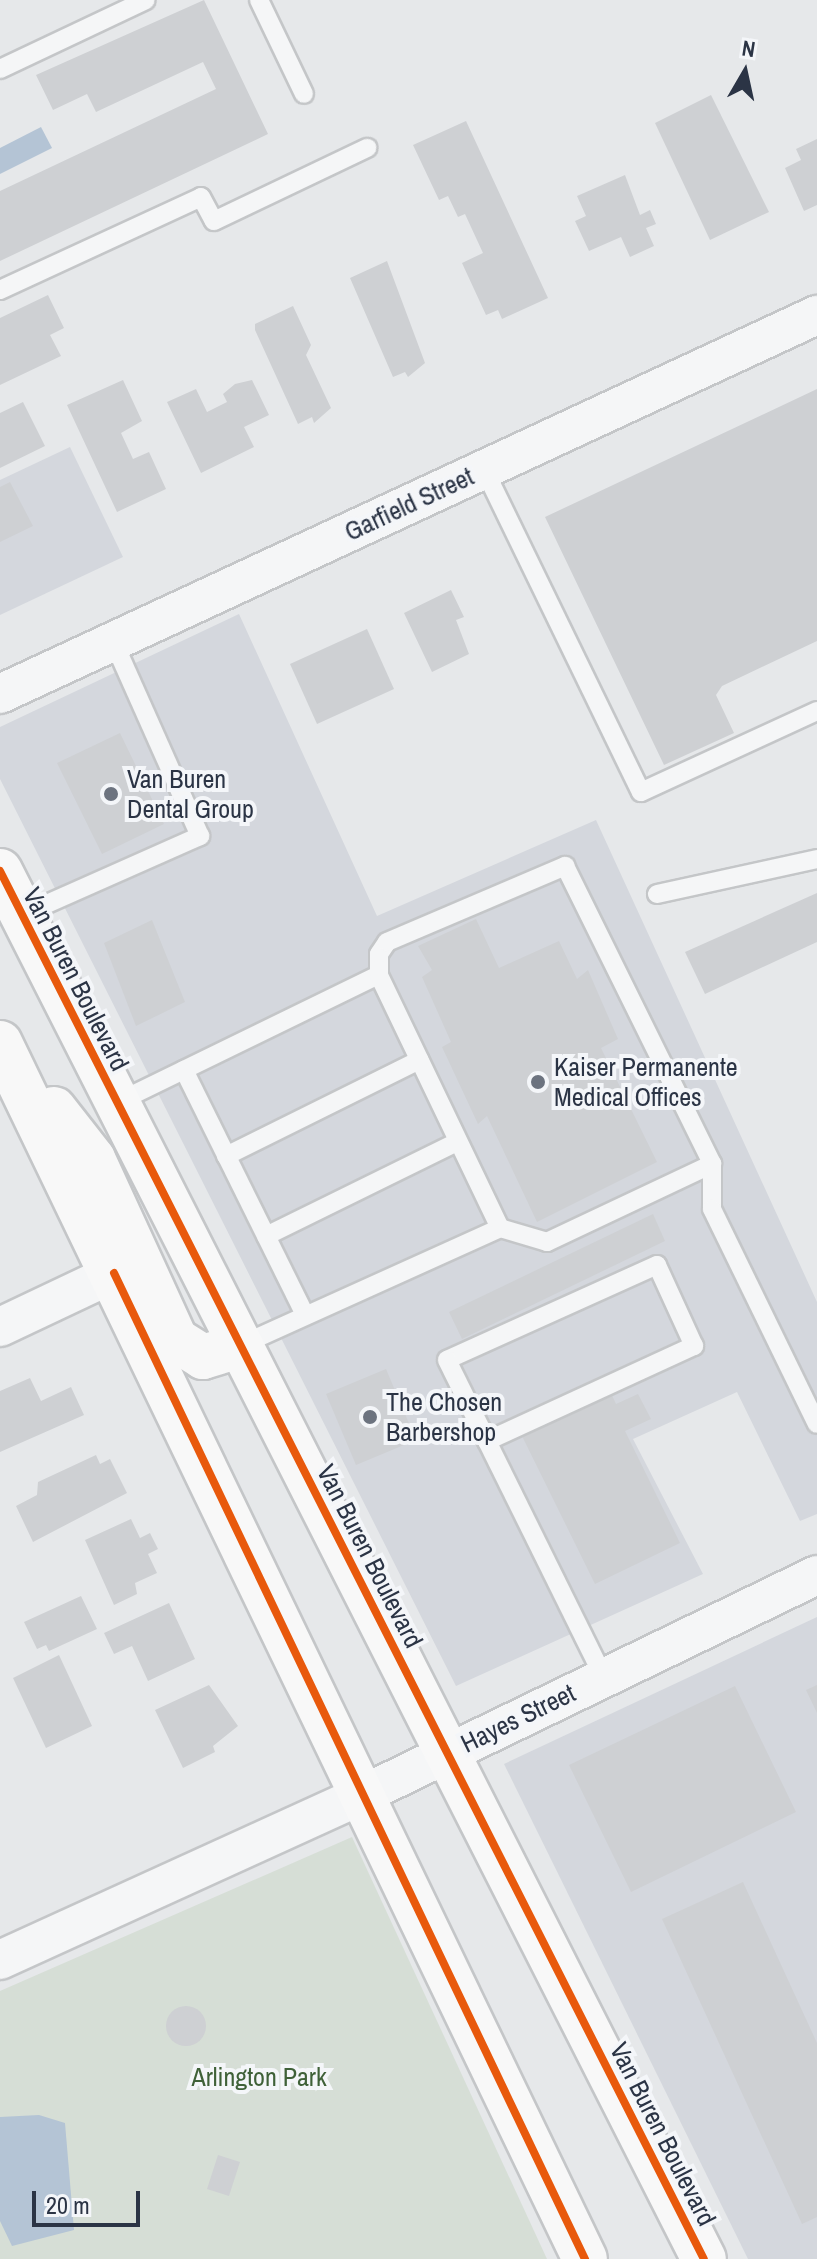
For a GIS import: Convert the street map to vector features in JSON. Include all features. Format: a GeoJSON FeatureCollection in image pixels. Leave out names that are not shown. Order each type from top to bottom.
{"type":"FeatureCollection","features":[{"type":"Feature","properties":{"kind":"main road","name":"Van Buren Boulevard"},"geometry":{"type":"LineString","coordinates":[[0,871],[238,1346],[450,1750],[704,2259]]}},
{"type":"Feature","properties":{"kind":"main road"},"geometry":{"type":"LineString","coordinates":[[6,1055],[114,1273],[585,2259]]}},
{"type":"Feature","properties":{"kind":"main road"},"geometry":{"type":"LineString","coordinates":[[6,1055],[67,1122],[93,1159],[176,1340],[203,1357],[238,1346]]}},
{"type":"Feature","properties":{"kind":"street","name":"Garfield Street"},"geometry":{"type":"LineString","coordinates":[[0,694],[817,315]]}},
{"type":"Feature","properties":{"kind":"street"},"geometry":{"type":"LineString","coordinates":[[0,1327],[114,1273]]}},
{"type":"Feature","properties":{"kind":"street","name":"Hayes Street"},"geometry":{"type":"LineString","coordinates":[[0,1960],[364,1794],[817,1575]]}},
{"type":"Feature","properties":{"kind":"lane"},"geometry":{"type":"LineString","coordinates":[[0,69],[146,0]]}},
{"type":"Feature","properties":{"kind":"lane"},"geometry":{"type":"LineString","coordinates":[[259,0],[304,94]]}},
{"type":"Feature","properties":{"kind":"lane"},"geometry":{"type":"LineString","coordinates":[[0,290],[201,197],[214,221],[367,148]]}},
{"type":"Feature","properties":{"kind":"lane"},"geometry":{"type":"LineString","coordinates":[[484,469],[641,792],[817,711]]}},
{"type":"Feature","properties":{"kind":"lane"},"geometry":{"type":"LineString","coordinates":[[22,915],[200,836],[113,641]]}},
{"type":"Feature","properties":{"kind":"lane"},"geometry":{"type":"LineString","coordinates":[[657,894],[817,859]]}},
{"type":"Feature","properties":{"kind":"lane"},"geometry":{"type":"LineString","coordinates":[[500,1228],[379,975],[379,954],[387,942],[565,866],[712,1164],[712,1209],[817,1424]]}},
{"type":"Feature","properties":{"kind":"lane"},"geometry":{"type":"LineString","coordinates":[[116,1103],[379,975]]}},
{"type":"Feature","properties":{"kind":"lane"},"geometry":{"type":"LineString","coordinates":[[226,1156],[419,1060]]}},
{"type":"Feature","properties":{"kind":"lane"},"geometry":{"type":"LineString","coordinates":[[184,1070],[305,1315]]}},
{"type":"Feature","properties":{"kind":"lane"},"geometry":{"type":"LineString","coordinates":[[266,1236],[457,1142]]}},
{"type":"Feature","properties":{"kind":"lane"},"geometry":{"type":"LineString","coordinates":[[238,1346],[500,1228],[547,1242],[712,1164]]}},
{"type":"Feature","properties":{"kind":"lane"},"geometry":{"type":"LineString","coordinates":[[487,1441],[694,1346],[657,1265],[447,1360],[603,1676]]}},
{"type":"Feature","properties":{"kind":"shaded area"},"geometry":{"type":"Polygon","coordinates":[[[70,447],[123,557],[0,615],[0,480],[70,447]]]}},
{"type":"Feature","properties":{"kind":"shaded area"},"geometry":{"type":"Polygon","coordinates":[[[239,614],[377,916],[596,820],[817,1302],[817,1514],[800,1521],[737,1392],[633,1439],[703,1574],[456,1686],[0,779],[0,727],[239,614]]]}},
{"type":"Feature","properties":{"kind":"shaded area"},"geometry":{"type":"Polygon","coordinates":[[[817,1617],[817,2259],[748,2259],[504,1764],[817,1617]]]}},
{"type":"Feature","properties":{"kind":"green space","name":"Arlington Park"},"geometry":{"type":"Polygon","coordinates":[[[352,1837],[547,2259],[0,2259],[0,1991],[352,1837]]]}},
{"type":"Feature","properties":{"kind":"water"},"geometry":{"type":"Polygon","coordinates":[[[41,127],[52,148],[0,174],[0,148],[41,127]]]}},
{"type":"Feature","properties":{"kind":"water"},"geometry":{"type":"Polygon","coordinates":[[[39,2115],[65,2123],[74,2230],[12,2246],[0,2221],[0,2117],[39,2115]]]}},
{"type":"Feature","properties":{"kind":"building"},"geometry":{"type":"Polygon","coordinates":[[[204,0],[268,134],[0,261],[0,191],[216,89],[203,62],[96,112],[87,94],[53,110],[36,75],[204,0]]]}},
{"type":"Feature","properties":{"kind":"building"},"geometry":{"type":"Polygon","coordinates":[[[711,95],[769,212],[710,240],[655,123],[711,95]]]}},
{"type":"Feature","properties":{"kind":"building"},"geometry":{"type":"Polygon","coordinates":[[[466,121],[548,298],[502,319],[498,310],[486,315],[462,263],[483,253],[465,214],[458,217],[448,196],[439,200],[413,145],[466,121]]]}},
{"type":"Feature","properties":{"kind":"building"},"geometry":{"type":"Polygon","coordinates":[[[817,139],[817,205],[804,211],[785,168],[801,160],[796,149],[817,139]]]}},
{"type":"Feature","properties":{"kind":"building"},"geometry":{"type":"Polygon","coordinates":[[[625,175],[640,215],[650,210],[656,224],[646,228],[654,246],[630,257],[621,237],[589,251],[575,221],[586,216],[577,196],[625,175]]]}},
{"type":"Feature","properties":{"kind":"building"},"geometry":{"type":"Polygon","coordinates":[[[387,261],[425,363],[408,377],[405,372],[393,377],[350,278],[387,261]]]}},
{"type":"Feature","properties":{"kind":"building"},"geometry":{"type":"Polygon","coordinates":[[[48,295],[64,328],[50,335],[61,356],[0,385],[0,318],[48,295]]]}},
{"type":"Feature","properties":{"kind":"building"},"geometry":{"type":"Polygon","coordinates":[[[293,306],[311,345],[306,355],[331,408],[314,423],[312,417],[298,424],[255,330],[255,324],[293,306]]]}},
{"type":"Feature","properties":{"kind":"building"},"geometry":{"type":"Polygon","coordinates":[[[123,380],[142,421],[121,433],[133,459],[149,452],[166,489],[117,512],[67,405],[123,380]]]}},
{"type":"Feature","properties":{"kind":"building"},"geometry":{"type":"Polygon","coordinates":[[[252,380],[269,415],[244,427],[254,447],[201,473],[167,402],[196,389],[207,412],[227,402],[223,394],[235,384],[252,380]]]}},
{"type":"Feature","properties":{"kind":"building"},"geometry":{"type":"Polygon","coordinates":[[[817,389],[817,641],[722,686],[716,695],[734,733],[664,765],[545,517],[817,389]]]}},
{"type":"Feature","properties":{"kind":"building"},"geometry":{"type":"Polygon","coordinates":[[[23,402],[45,446],[0,468],[0,413],[23,402]]]}},
{"type":"Feature","properties":{"kind":"building"},"geometry":{"type":"Polygon","coordinates":[[[10,482],[33,526],[0,542],[0,487],[10,482]]]}},
{"type":"Feature","properties":{"kind":"building"},"geometry":{"type":"Polygon","coordinates":[[[451,590],[464,617],[456,620],[469,654],[432,672],[404,613],[451,590]]]}},
{"type":"Feature","properties":{"kind":"building"},"geometry":{"type":"Polygon","coordinates":[[[367,629],[394,689],[317,724],[290,664],[367,629]]]}},
{"type":"Feature","properties":{"kind":"building","name":"Van Buren Dental Group"},"geometry":{"type":"Polygon","coordinates":[[[120,733],[164,824],[102,854],[57,763],[120,733]]]}},
{"type":"Feature","properties":{"kind":"building"},"geometry":{"type":"Polygon","coordinates":[[[817,893],[817,942],[705,994],[685,952],[817,893]]]}},
{"type":"Feature","properties":{"kind":"building","name":"Kaiser Permanente Medical Offices"},"geometry":{"type":"Polygon","coordinates":[[[476,919],[499,968],[559,941],[577,979],[588,970],[618,1039],[601,1048],[657,1162],[537,1222],[487,1116],[478,1124],[442,1047],[451,1042],[422,977],[432,970],[418,946],[476,919]]]}},
{"type":"Feature","properties":{"kind":"building"},"geometry":{"type":"Polygon","coordinates":[[[152,920],[185,1002],[136,1026],[104,943],[152,920]]]}},
{"type":"Feature","properties":{"kind":"building"},"geometry":{"type":"Polygon","coordinates":[[[653,1214],[665,1241],[462,1339],[449,1312],[653,1214]]]}},
{"type":"Feature","properties":{"kind":"building"},"geometry":{"type":"Polygon","coordinates":[[[386,1369],[416,1440],[356,1465],[326,1394],[386,1369]]]}},
{"type":"Feature","properties":{"kind":"building"},"geometry":{"type":"Polygon","coordinates":[[[30,1378],[41,1401],[71,1387],[84,1415],[0,1452],[0,1391],[30,1378]]]}},
{"type":"Feature","properties":{"kind":"building"},"geometry":{"type":"Polygon","coordinates":[[[609,1389],[616,1404],[638,1394],[651,1419],[625,1431],[680,1543],[595,1584],[520,1432],[609,1389]]]}},
{"type":"Feature","properties":{"kind":"building"},"geometry":{"type":"Polygon","coordinates":[[[96,1455],[100,1464],[110,1459],[127,1493],[33,1542],[16,1506],[37,1495],[38,1482],[96,1455]]]}},
{"type":"Feature","properties":{"kind":"building"},"geometry":{"type":"Polygon","coordinates":[[[131,1519],[140,1538],[150,1533],[158,1549],[148,1554],[157,1573],[135,1583],[137,1594],[114,1605],[85,1540],[131,1519]]]}},
{"type":"Feature","properties":{"kind":"building"},"geometry":{"type":"Polygon","coordinates":[[[81,1596],[97,1629],[49,1651],[46,1645],[37,1649],[24,1622],[81,1596]]]}},
{"type":"Feature","properties":{"kind":"building"},"geometry":{"type":"Polygon","coordinates":[[[169,1603],[195,1659],[148,1681],[132,1646],[114,1654],[104,1633],[169,1603]]]}},
{"type":"Feature","properties":{"kind":"building"},"geometry":{"type":"Polygon","coordinates":[[[59,1655],[92,1726],[46,1748],[13,1678],[59,1655]]]}},
{"type":"Feature","properties":{"kind":"building"},"geometry":{"type":"Polygon","coordinates":[[[209,1685],[238,1726],[213,1746],[215,1752],[183,1768],[155,1710],[209,1685]]]}},
{"type":"Feature","properties":{"kind":"building"},"geometry":{"type":"Polygon","coordinates":[[[817,1685],[817,1713],[806,1690],[817,1685]]]}},
{"type":"Feature","properties":{"kind":"building"},"geometry":{"type":"Polygon","coordinates":[[[735,1686],[796,1812],[631,1892],[569,1765],[735,1686]]]}},
{"type":"Feature","properties":{"kind":"building"},"geometry":{"type":"Polygon","coordinates":[[[743,1882],[817,2043],[817,2217],[802,2224],[662,1919],[743,1882]]]}},
{"type":"Feature","properties":{"kind":"building"},"geometry":{"type":"Polygon","coordinates":[[[186,2006],[200,2012],[206,2026],[200,2040],[186,2046],[172,2040],[166,2026],[172,2012],[186,2006]]]}},
{"type":"Feature","properties":{"kind":"building"},"geometry":{"type":"Polygon","coordinates":[[[218,2155],[240,2162],[229,2196],[207,2189],[218,2155]]]}},
{"type":"Feature","properties":{"kind":"cycle path"},"geometry":{"type":"LineString","coordinates":[[0,871],[704,2259]]}},
{"type":"Feature","properties":{"kind":"cycle path"},"geometry":{"type":"LineString","coordinates":[[114,1273],[585,2259]]}},
{"type":"Feature","properties":{"kind":"place","name":"Van Buren Dental Group"},"geometry":{"type":"Point","coordinates":[111,794]}},
{"type":"Feature","properties":{"kind":"place","name":"Kaiser Permanente Medical Offices"},"geometry":{"type":"Point","coordinates":[538,1082]}},
{"type":"Feature","properties":{"kind":"place","name":"The Chosen Barbershop"},"geometry":{"type":"Point","coordinates":[370,1417]}}]}
